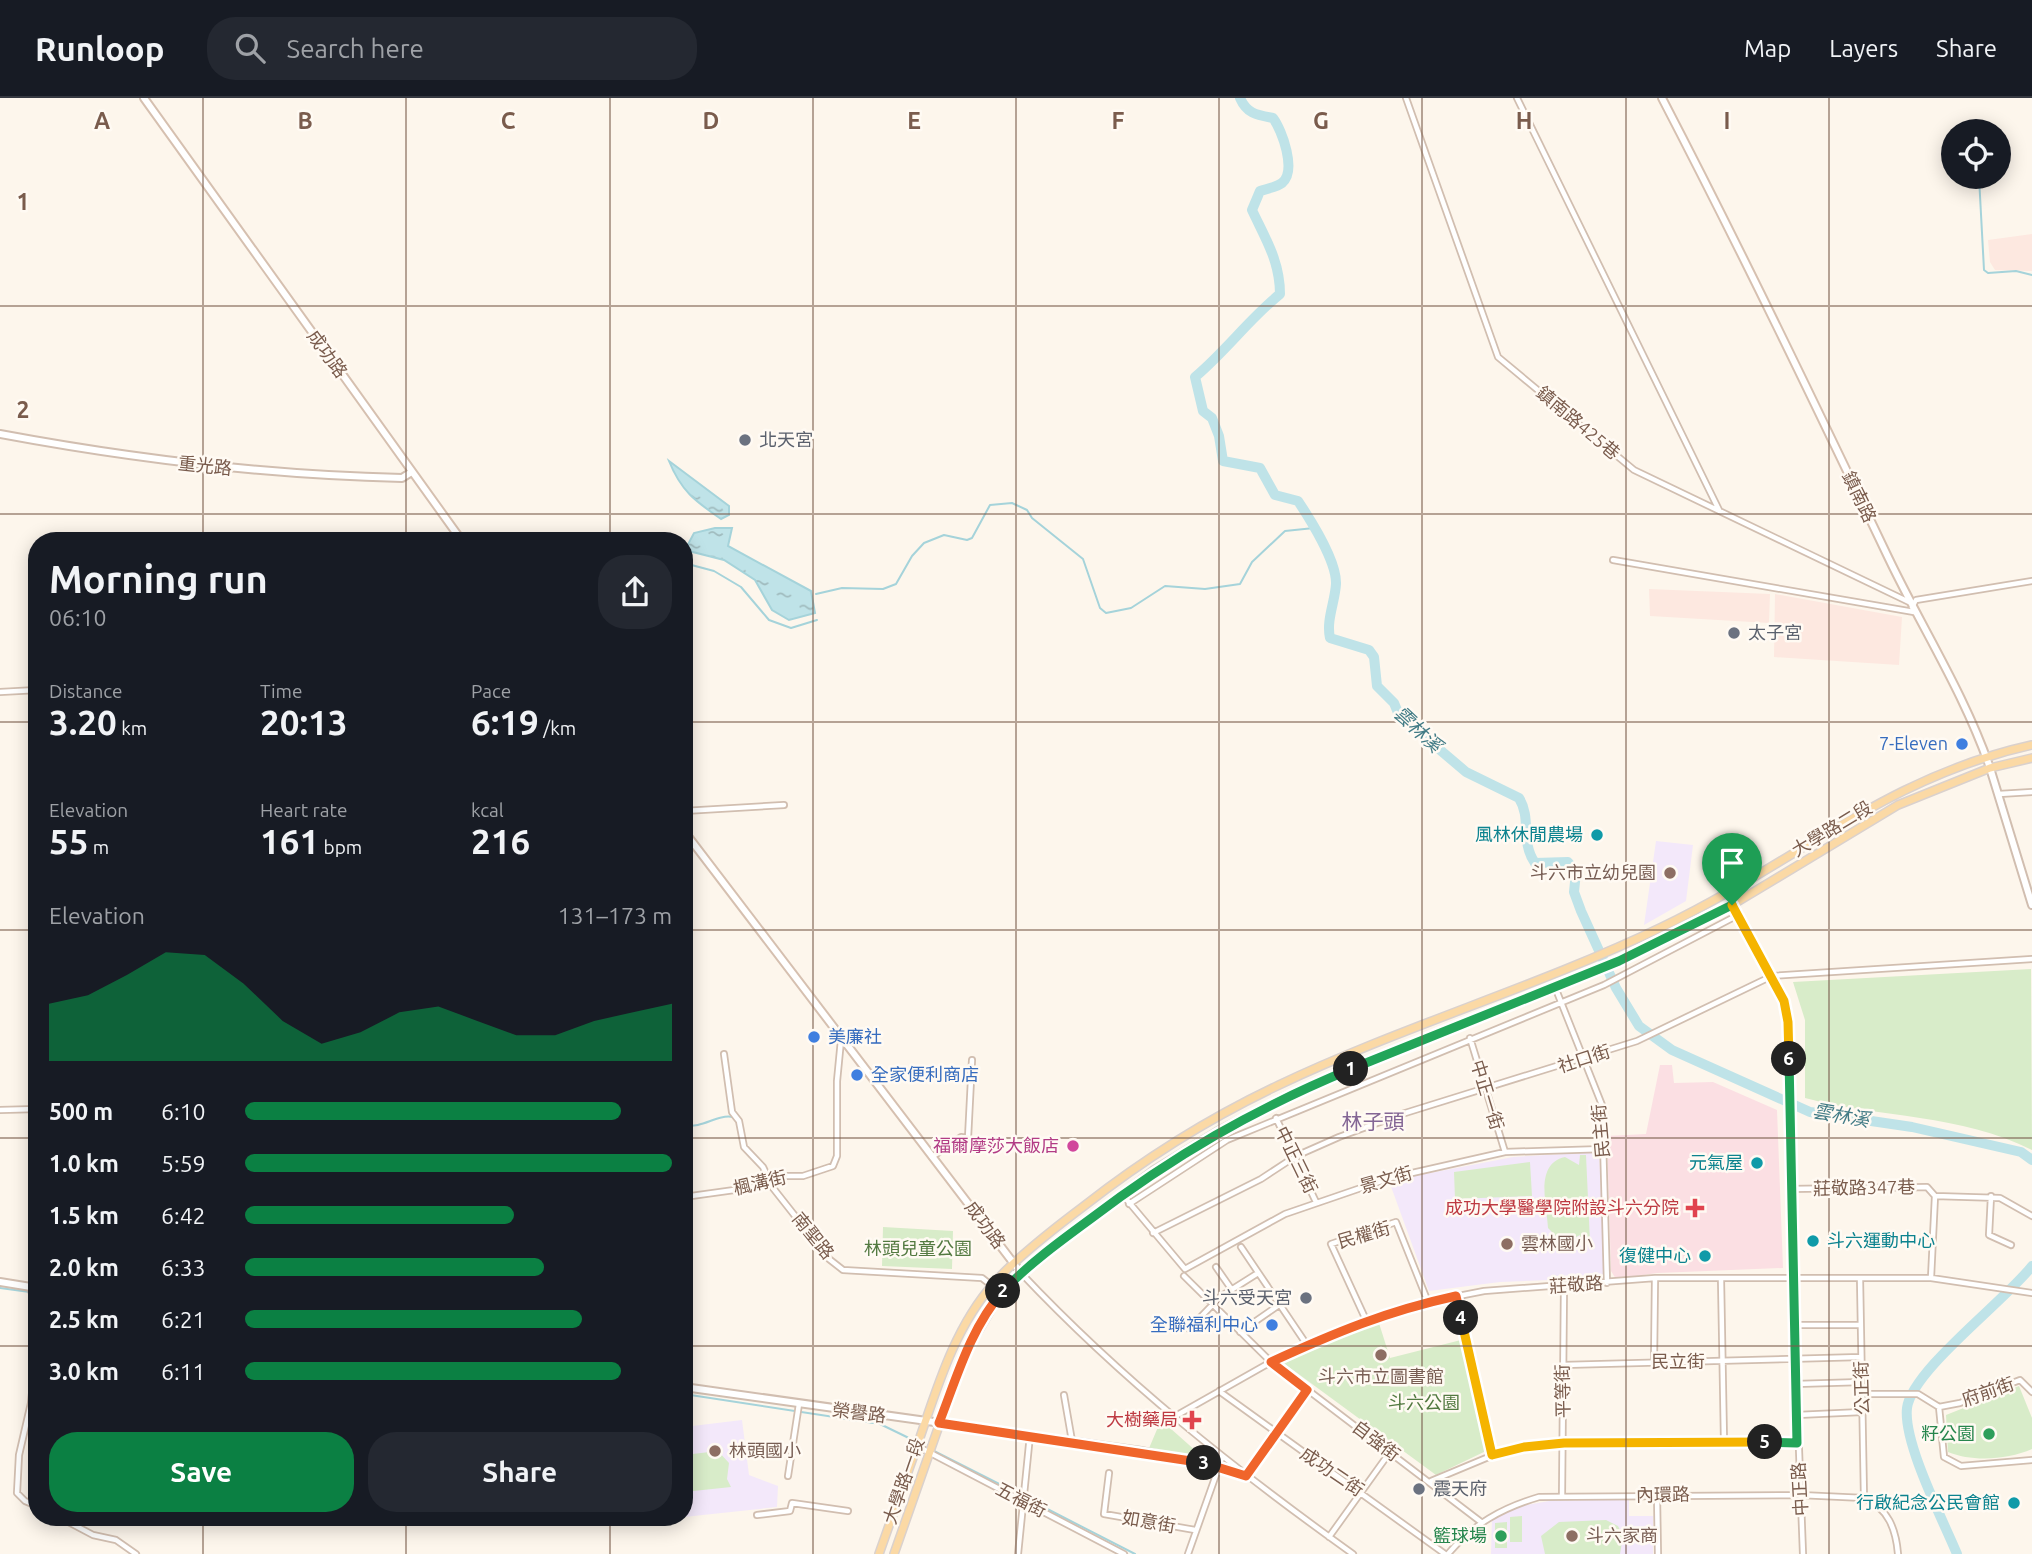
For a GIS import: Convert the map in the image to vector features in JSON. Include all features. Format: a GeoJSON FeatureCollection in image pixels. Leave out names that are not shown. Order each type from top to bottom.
{"type":"FeatureCollection","features":[{"type":"Feature","properties":{"kind":"main road","name":"成功路"},"geometry":{"type":"LineString","coordinates":[[144,98],[455,532]]}},
{"type":"Feature","properties":{"kind":"main road","name":"鎮南路"},"geometry":{"type":"LineString","coordinates":[[1662,98],[1817,407],[1985,755],[2032,905]]}},
{"type":"Feature","properties":{"kind":"main road","name":"重光路"},"geometry":{"type":"LineString","coordinates":[[0,434],[159,461],[239,470],[402,478],[411,473]]}},
{"type":"Feature","properties":{"kind":"main road","name":"大學路二段"},"geometry":{"type":"LineString","coordinates":[[1014,1265],[1117,1180],[1182,1137],[1279,1085],[1613,950],[1727,893],[1894,793],[1985,755],[2032,745]]}},
{"type":"Feature","properties":{"kind":"main road","name":"大學路二段"},"geometry":{"type":"LineString","coordinates":[[1021,1273],[1154,1170],[1286,1096],[1619,961],[1732,905],[1898,805],[1990,768],[2032,758]]}},
{"type":"Feature","properties":{"kind":"main road"},"geometry":{"type":"LineString","coordinates":[[1894,793],[1898,805]]}},
{"type":"Feature","properties":{"kind":"main road","name":"成功路"},"geometry":{"type":"LineString","coordinates":[[693,843],[1021,1273]]}},
{"type":"Feature","properties":{"kind":"main road"},"geometry":{"type":"LineString","coordinates":[[1485,1001],[1489,1013]]}},
{"type":"Feature","properties":{"kind":"main road"},"geometry":{"type":"LineString","coordinates":[[1238,1107],[1245,1117]]}},
{"type":"Feature","properties":{"kind":"main road","name":"大學路一段"},"geometry":{"type":"LineString","coordinates":[[879,1554],[954,1343],[992,1285],[1014,1265]]}},
{"type":"Feature","properties":{"kind":"main road","name":"大學路一段"},"geometry":{"type":"LineString","coordinates":[[894,1554],[963,1357],[1001,1293],[1021,1273]]}},
{"type":"Feature","properties":{"kind":"main road"},"geometry":{"type":"LineString","coordinates":[[0,1282],[28,1286]]}},
{"type":"Feature","properties":{"kind":"main road","name":"榮譽路"},"geometry":{"type":"LineString","coordinates":[[693,1388],[1219,1462],[1244,1474]]}},
{"type":"Feature","properties":{"kind":"street","name":"鎮南路425巷"},"geometry":{"type":"LineString","coordinates":[[1406,98],[1498,357],[1634,470],[1912,607]]}},
{"type":"Feature","properties":{"kind":"street"},"geometry":{"type":"LineString","coordinates":[[1517,98],[1719,511]]}},
{"type":"Feature","properties":{"kind":"street"},"geometry":{"type":"LineString","coordinates":[[1613,560],[1912,607],[1916,600],[2032,581]]}},
{"type":"Feature","properties":{"kind":"street"},"geometry":{"type":"LineString","coordinates":[[0,692],[28,690]]}},
{"type":"Feature","properties":{"kind":"street"},"geometry":{"type":"LineString","coordinates":[[1999,794],[2032,792]]}},
{"type":"Feature","properties":{"kind":"street"},"geometry":{"type":"LineString","coordinates":[[693,810],[784,805]]}},
{"type":"Feature","properties":{"kind":"street","name":"中正路"},"geometry":{"type":"LineString","coordinates":[[1727,893],[1784,1001],[1788,1022],[1789,1189],[1802,1554]]}},
{"type":"Feature","properties":{"kind":"street"},"geometry":{"type":"LineString","coordinates":[[1129,1204],[1227,1140],[1469,1038],[1604,985],[1740,914]]}},
{"type":"Feature","properties":{"kind":"street","name":"社口街"},"geometry":{"type":"LineString","coordinates":[[1153,1233],[1261,1179],[1296,1156],[1402,1114],[1637,1041],[1772,976],[2032,959]]}},
{"type":"Feature","properties":{"kind":"street","name":"民主街"},"geometry":{"type":"LineString","coordinates":[[1555,986],[1602,1105],[1607,1283]]}},
{"type":"Feature","properties":{"kind":"street","name":"中正一街"},"geometry":{"type":"LineString","coordinates":[[1469,1038],[1505,1152]]}},
{"type":"Feature","properties":{"kind":"street","name":"楓溝街"},"geometry":{"type":"LineString","coordinates":[[693,1196],[763,1186],[769,1180],[786,1175],[803,1176],[833,1166],[838,1156],[837,1081],[841,1040]]}},
{"type":"Feature","properties":{"kind":"street","name":"南聖路"},"geometry":{"type":"LineString","coordinates":[[724,1054],[732,1112],[739,1121],[744,1147],[763,1167],[769,1180],[829,1259],[843,1270],[982,1278],[1001,1293]]}},
{"type":"Feature","properties":{"kind":"street"},"geometry":{"type":"LineString","coordinates":[[932,1157],[961,1137],[968,1138],[972,1060]]}},
{"type":"Feature","properties":{"kind":"street"},"geometry":{"type":"LineString","coordinates":[[0,1110],[28,1109]]}},
{"type":"Feature","properties":{"kind":"street","name":"中正三街"},"geometry":{"type":"LineString","coordinates":[[1276,1118],[1317,1202]]}},
{"type":"Feature","properties":{"kind":"street","name":"景文街"},"geometry":{"type":"LineString","coordinates":[[1153,1233],[1185,1269],[1286,1214],[1390,1178],[1505,1152],[1604,1149]]}},
{"type":"Feature","properties":{"kind":"street","name":"莊敬路347巷"},"geometry":{"type":"LineString","coordinates":[[1789,1189],[1927,1187],[1934,1196]]}},
{"type":"Feature","properties":{"kind":"street"},"geometry":{"type":"LineString","coordinates":[[1122,1194],[1153,1233]]}},
{"type":"Feature","properties":{"kind":"street"},"geometry":{"type":"LineString","coordinates":[[1931,1278],[1934,1196],[1991,1196],[2032,1216]]}},
{"type":"Feature","properties":{"kind":"street"},"geometry":{"type":"LineString","coordinates":[[1991,1196],[1989,1235],[2011,1245]]}},
{"type":"Feature","properties":{"kind":"street","name":"民權街"},"geometry":{"type":"LineString","coordinates":[[1366,1320],[1331,1244],[1396,1222],[1428,1302]]}},
{"type":"Feature","properties":{"kind":"street"},"geometry":{"type":"LineString","coordinates":[[1241,1247],[1307,1346]]}},
{"type":"Feature","properties":{"kind":"street"},"geometry":{"type":"LineString","coordinates":[[1216,1267],[1232,1290]]}},
{"type":"Feature","properties":{"kind":"street","name":"成功路"},"geometry":{"type":"LineString","coordinates":[[1021,1273],[1219,1462]]}},
{"type":"Feature","properties":{"kind":"street"},"geometry":{"type":"LineString","coordinates":[[1189,1329],[1212,1304],[1258,1273]]}},
{"type":"Feature","properties":{"kind":"street","name":"自強街"},"geometry":{"type":"LineString","coordinates":[[1184,1276],[1271,1362],[1431,1481],[1481,1522]]}},
{"type":"Feature","properties":{"kind":"street"},"geometry":{"type":"LineString","coordinates":[[1654,1362],[1655,1278]]}},
{"type":"Feature","properties":{"kind":"street","name":"莊敬路"},"geometry":{"type":"LineString","coordinates":[[1172,1418],[1271,1362],[1366,1320],[1456,1296],[1655,1278],[1931,1278],[2032,1293]]}},
{"type":"Feature","properties":{"kind":"street","name":"公正街"},"geometry":{"type":"LineString","coordinates":[[1860,1278],[1864,1498]]}},
{"type":"Feature","properties":{"kind":"street"},"geometry":{"type":"LineString","coordinates":[[1721,1279],[1724,1441]]}},
{"type":"Feature","properties":{"kind":"street","name":"平等街"},"geometry":{"type":"LineString","coordinates":[[1562,1496],[1564,1286]]}},
{"type":"Feature","properties":{"kind":"street"},"geometry":{"type":"LineString","coordinates":[[1456,1296],[1492,1455]]}},
{"type":"Feature","properties":{"kind":"street"},"geometry":{"type":"LineString","coordinates":[[1240,1332],[1279,1305]]}},
{"type":"Feature","properties":{"kind":"street"},"geometry":{"type":"LineString","coordinates":[[1795,1325],[1860,1325]]}},
{"type":"Feature","properties":{"kind":"street","name":"民立街"},"geometry":{"type":"LineString","coordinates":[[1563,1365],[1861,1357]]}},
{"type":"Feature","properties":{"kind":"street","name":"府前街"},"geometry":{"type":"LineString","coordinates":[[1863,1394],[1914,1394],[1939,1407],[2020,1380],[2032,1392]]}},
{"type":"Feature","properties":{"kind":"street"},"geometry":{"type":"LineString","coordinates":[[1797,1384],[1862,1382]]}},
{"type":"Feature","properties":{"kind":"street"},"geometry":{"type":"LineString","coordinates":[[1307,1390],[1244,1474],[1353,1554]]}},
{"type":"Feature","properties":{"kind":"street","name":"成功二街"},"geometry":{"type":"LineString","coordinates":[[1219,1391],[1446,1554]]}},
{"type":"Feature","properties":{"kind":"street"},"geometry":{"type":"LineString","coordinates":[[1065,1395],[1072,1441]]}},
{"type":"Feature","properties":{"kind":"street"},"geometry":{"type":"LineString","coordinates":[[788,1476],[799,1404]]}},
{"type":"Feature","properties":{"kind":"street","name":"府前街"},"geometry":{"type":"LineString","coordinates":[[1939,1407],[1941,1447],[1944,1457],[1950,1462],[1961,1466],[2032,1460]]}},
{"type":"Feature","properties":{"kind":"street"},"geometry":{"type":"LineString","coordinates":[[1797,1415],[1862,1412]]}},
{"type":"Feature","properties":{"kind":"street"},"geometry":{"type":"LineString","coordinates":[[28,1416],[19,1455],[17,1493],[28,1502]]}},
{"type":"Feature","properties":{"kind":"street"},"geometry":{"type":"LineString","coordinates":[[1018,1554],[1030,1435]]}},
{"type":"Feature","properties":{"kind":"street"},"geometry":{"type":"LineString","coordinates":[[1431,1481],[1492,1455],[1524,1447],[1564,1443],[1797,1443]]}},
{"type":"Feature","properties":{"kind":"street","name":"五福街"},"geometry":{"type":"LineString","coordinates":[[917,1446],[1124,1554]]}},
{"type":"Feature","properties":{"kind":"street"},"geometry":{"type":"LineString","coordinates":[[1329,1537],[1390,1452]]}},
{"type":"Feature","properties":{"kind":"street"},"geometry":{"type":"LineString","coordinates":[[1188,1554],[1219,1462]]}},
{"type":"Feature","properties":{"kind":"street","name":"如意街"},"geometry":{"type":"LineString","coordinates":[[1109,1473],[1104,1514],[1195,1530]]}},
{"type":"Feature","properties":{"kind":"street"},"geometry":{"type":"LineString","coordinates":[[1657,1495],[1658,1554]]}},
{"type":"Feature","properties":{"kind":"street","name":"內環路"},"geometry":{"type":"LineString","coordinates":[[1446,1554],[1481,1522],[1515,1504],[1539,1497],[1800,1495],[1864,1498]]}},
{"type":"Feature","properties":{"kind":"street"},"geometry":{"type":"LineString","coordinates":[[1864,1498],[1889,1518],[1897,1539],[1898,1554]]}},
{"type":"Feature","properties":{"kind":"street"},"geometry":{"type":"LineString","coordinates":[[757,1515],[790,1511],[792,1503],[848,1511]]}},
{"type":"Feature","properties":{"kind":"street"},"geometry":{"type":"LineString","coordinates":[[76,1526],[93,1535],[116,1540],[136,1554]]}},
{"type":"Feature","properties":{"kind":"shaded area"},"geometry":{"type":"Polygon","coordinates":[[[2032,234],[2032,271],[1995,270],[1990,262],[1988,240],[2032,234]]]}},
{"type":"Feature","properties":{"kind":"shaded area"},"geometry":{"type":"Polygon","coordinates":[[[1649,589],[1770,594],[1769,623],[1650,616],[1649,589]]]}},
{"type":"Feature","properties":{"kind":"shaded area"},"geometry":{"type":"Polygon","coordinates":[[[1775,594],[1902,617],[1899,665],[1774,657],[1775,594]]]}},
{"type":"Feature","properties":{"kind":"shaded area","name":"斗六市立幼兒園"},"geometry":{"type":"Polygon","coordinates":[[[1656,841],[1693,845],[1686,901],[1644,925],[1656,841]]]}},
{"type":"Feature","properties":{"kind":"shaded area","name":"成功大學醫學院附設斗六分院"},"geometry":{"type":"Polygon","coordinates":[[[1660,1065],[1672,1065],[1674,1083],[1713,1082],[1777,1110],[1783,1268],[1657,1273],[1616,1279],[1611,1271],[1607,1136],[1646,1134],[1660,1065]]]}},
{"type":"Feature","properties":{"kind":"shaded area","name":"雲林國小"},"geometry":{"type":"Polygon","coordinates":[[[1599,1152],[1605,1278],[1500,1282],[1429,1291],[1389,1181],[1513,1157],[1599,1152]]]}},
{"type":"Feature","properties":{"kind":"shaded area","name":"林頭國小"},"geometry":{"type":"Polygon","coordinates":[[[742,1420],[749,1475],[778,1486],[777,1507],[693,1516],[693,1426],[742,1420]]]}},
{"type":"Feature","properties":{"kind":"shaded area","name":"斗六家商"},"geometry":{"type":"Polygon","coordinates":[[[1629,1499],[1629,1516],[1653,1516],[1653,1554],[1491,1554],[1492,1518],[1516,1507],[1549,1501],[1629,1499]]]}},
{"type":"Feature","properties":{"kind":"green space"},"geometry":{"type":"Polygon","coordinates":[[[2031,969],[2032,1150],[2005,1138],[1949,1123],[1805,1098],[1805,1020],[1793,982],[2031,969]]]}},
{"type":"Feature","properties":{"kind":"green space"},"geometry":{"type":"Polygon","coordinates":[[[1580,1155],[1586,1155],[1590,1242],[1580,1242],[1580,1235],[1571,1240],[1560,1240],[1548,1228],[1544,1186],[1549,1168],[1555,1161],[1565,1157],[1579,1165],[1580,1155]]]}},
{"type":"Feature","properties":{"kind":"green space"},"geometry":{"type":"Polygon","coordinates":[[[1530,1162],[1532,1196],[1455,1199],[1454,1172],[1530,1162]]]}},
{"type":"Feature","properties":{"kind":"green space","name":"林頭兒童公園"},"geometry":{"type":"Polygon","coordinates":[[[883,1227],[953,1231],[952,1269],[882,1266],[883,1227]]]}},
{"type":"Feature","properties":{"kind":"green space","name":"斗六公園"},"geometry":{"type":"Polygon","coordinates":[[[1378,1320],[1390,1358],[1461,1340],[1488,1450],[1436,1475],[1278,1359],[1378,1320]]]}},
{"type":"Feature","properties":{"kind":"green space","name":"籽公園"},"geometry":{"type":"Polygon","coordinates":[[[2019,1386],[2032,1418],[2032,1449],[2012,1456],[1990,1458],[1968,1457],[1948,1452],[1946,1415],[2019,1386]]]}},
{"type":"Feature","properties":{"kind":"green space"},"geometry":{"type":"Polygon","coordinates":[[[1161,1420],[1206,1460],[1147,1453],[1161,1420]]]}},
{"type":"Feature","properties":{"kind":"green space"},"geometry":{"type":"Polygon","coordinates":[[[718,1451],[729,1463],[727,1479],[731,1487],[693,1491],[693,1454],[718,1451]]]}},
{"type":"Feature","properties":{"kind":"green space","name":"籃球場"},"geometry":{"type":"Polygon","coordinates":[[[1522,1516],[1522,1542],[1510,1542],[1510,1517],[1522,1516]]]}},
{"type":"Feature","properties":{"kind":"green space"},"geometry":{"type":"Polygon","coordinates":[[[1606,1520],[1618,1526],[1623,1536],[1620,1554],[1545,1554],[1541,1536],[1559,1522],[1606,1520]]]}},
{"type":"Feature","properties":{"kind":"green space","name":"籃球場"},"geometry":{"type":"Polygon","coordinates":[[[1507,1522],[1507,1548],[1495,1548],[1495,1523],[1507,1522]]]}},
{"type":"Feature","properties":{"kind":"water"},"geometry":{"type":"Polygon","coordinates":[[[669,461],[729,506],[729,515],[721,519],[696,501],[684,488],[669,461]]]}},
{"type":"Feature","properties":{"kind":"water"},"geometry":{"type":"Polygon","coordinates":[[[715,528],[732,528],[728,546],[811,591],[815,613],[789,620],[772,610],[755,580],[724,560],[693,552],[694,533],[715,528]]]}},
{"type":"Feature","properties":{"kind":"waterway","name":"雲林溪"},"geometry":{"type":"LineString","coordinates":[[1240,98],[1249,111],[1273,118],[1287,150],[1286,177],[1282,183],[1260,191],[1252,210],[1275,260],[1280,294],[1195,377],[1203,411],[1212,418],[1219,436],[1223,461],[1260,468],[1275,495],[1298,501],[1322,541],[1332,564],[1336,584],[1329,624],[1330,638],[1369,650],[1374,657],[1377,686],[1394,703],[1399,715],[1466,772],[1519,798],[1525,814],[1528,847],[1535,863],[1568,862],[1576,872],[1574,892],[1581,911],[1616,988],[1639,1026],[1672,1050],[1810,1112],[1912,1127],[2021,1152],[2032,1160]]}},
{"type":"Feature","properties":{"kind":"waterway"},"geometry":{"type":"LineString","coordinates":[[1980,189],[1984,270],[1988,273],[2016,271],[2032,275]]}},
{"type":"Feature","properties":{"kind":"waterway"},"geometry":{"type":"LineString","coordinates":[[816,594],[842,588],[883,589],[896,584],[912,556],[924,543],[944,535],[967,540],[972,538],[990,505],[1012,503],[1027,510],[1032,518],[1083,559],[1100,608],[1106,613],[1131,608],[1165,586],[1205,589],[1240,584],[1252,562],[1285,531],[1314,528]]}},
{"type":"Feature","properties":{"kind":"waterway"},"geometry":{"type":"LineString","coordinates":[[693,565],[714,571],[741,587],[769,620],[791,628],[817,620]]}},
{"type":"Feature","properties":{"kind":"waterway"},"geometry":{"type":"LineString","coordinates":[[693,1126],[733,1117]]}},
{"type":"Feature","properties":{"kind":"waterway","name":"雲林溪"},"geometry":{"type":"LineString","coordinates":[[1957,1554],[1917,1461],[1907,1423],[1907,1408],[1913,1392],[1925,1375],[2032,1266]]}},
{"type":"Feature","properties":{"kind":"waterway"},"geometry":{"type":"LineString","coordinates":[[0,1288],[28,1292]]}},
{"type":"Feature","properties":{"kind":"waterway"},"geometry":{"type":"LineString","coordinates":[[693,1395],[880,1424],[915,1441]]}},
{"type":"Feature","properties":{"kind":"waterway"},"geometry":{"type":"LineString","coordinates":[[932,1450],[1021,1495]]}},
{"type":"Feature","properties":{"kind":"waterway"},"geometry":{"type":"LineString","coordinates":[[1026,1498],[1135,1554]]}},
{"type":"Feature","properties":{"kind":"place","name":"北天宮"},"geometry":{"type":"Point","coordinates":[745,440]}},
{"type":"Feature","properties":{"kind":"place","name":"太子宮"},"geometry":{"type":"Point","coordinates":[1734,633]}},
{"type":"Feature","properties":{"kind":"place","name":"7-Eleven"},"geometry":{"type":"Point","coordinates":[1962,744]}},
{"type":"Feature","properties":{"kind":"place","name":"風林休閒農場"},"geometry":{"type":"Point","coordinates":[1597,835]}},
{"type":"Feature","properties":{"kind":"place","name":"斗六市立幼兒園"},"geometry":{"type":"Point","coordinates":[1670,873]}},
{"type":"Feature","properties":{"kind":"place","name":"美廉社"},"geometry":{"type":"Point","coordinates":[814,1037]}},
{"type":"Feature","properties":{"kind":"place","name":"全家便利商店"},"geometry":{"type":"Point","coordinates":[857,1075]}},
{"type":"Feature","properties":{"kind":"place","name":"福爾摩莎大飯店"},"geometry":{"type":"Point","coordinates":[1073,1146]}},
{"type":"Feature","properties":{"kind":"place","name":"元氣屋"},"geometry":{"type":"Point","coordinates":[1757,1163]}},
{"type":"Feature","properties":{"kind":"place","name":"成功大學醫學院附設斗六分院"},"geometry":{"type":"Point","coordinates":[1695,1208]}},
{"type":"Feature","properties":{"kind":"place","name":"斗六運動中心"},"geometry":{"type":"Point","coordinates":[1813,1241]}},
{"type":"Feature","properties":{"kind":"place","name":"雲林國小"},"geometry":{"type":"Point","coordinates":[1507,1244]}},
{"type":"Feature","properties":{"kind":"place","name":"復健中心"},"geometry":{"type":"Point","coordinates":[1705,1256]}},
{"type":"Feature","properties":{"kind":"place","name":"斗六受天宮"},"geometry":{"type":"Point","coordinates":[1306,1298]}},
{"type":"Feature","properties":{"kind":"place","name":"全聯福利中心"},"geometry":{"type":"Point","coordinates":[1272,1325]}},
{"type":"Feature","properties":{"kind":"place","name":"斗六市立圖書館"},"geometry":{"type":"Point","coordinates":[1381,1355]}},
{"type":"Feature","properties":{"kind":"place","name":"大樹藥局"},"geometry":{"type":"Point","coordinates":[1192,1420]}},
{"type":"Feature","properties":{"kind":"place","name":"籽公園"},"geometry":{"type":"Point","coordinates":[1989,1434]}},
{"type":"Feature","properties":{"kind":"place","name":"林頭國小"},"geometry":{"type":"Point","coordinates":[715,1451]}},
{"type":"Feature","properties":{"kind":"place","name":"震天府"},"geometry":{"type":"Point","coordinates":[1419,1489]}},
{"type":"Feature","properties":{"kind":"place","name":"行啟紀念公民會館"},"geometry":{"type":"Point","coordinates":[2014,1503]}},
{"type":"Feature","properties":{"kind":"place","name":"籃球場"},"geometry":{"type":"Point","coordinates":[1501,1536]}},
{"type":"Feature","properties":{"kind":"place","name":"斗六家商"},"geometry":{"type":"Point","coordinates":[1572,1536]}},
{"type":"Feature","properties":{"kind":"district","name":"林子頭"},"geometry":{"type":"Point","coordinates":[1373,1122]}},
{"type":"Feature","properties":{"kind":"route"},"geometry":{"type":"LineString","coordinates":[[1732,905],[1740,914],[1784,1001],[1788,1022],[1789,1189],[1797,1443],[1564,1443],[1524,1447],[1492,1455],[1456,1296],[1366,1320],[1271,1362],[1307,1390],[1246,1476],[1217,1465],[1141,1451],[939,1423],[963,1357],[978,1327],[1001,1293],[1029,1265],[1154,1170],[1218,1131],[1286,1096],[1619,961],[1732,905]]}}]}
